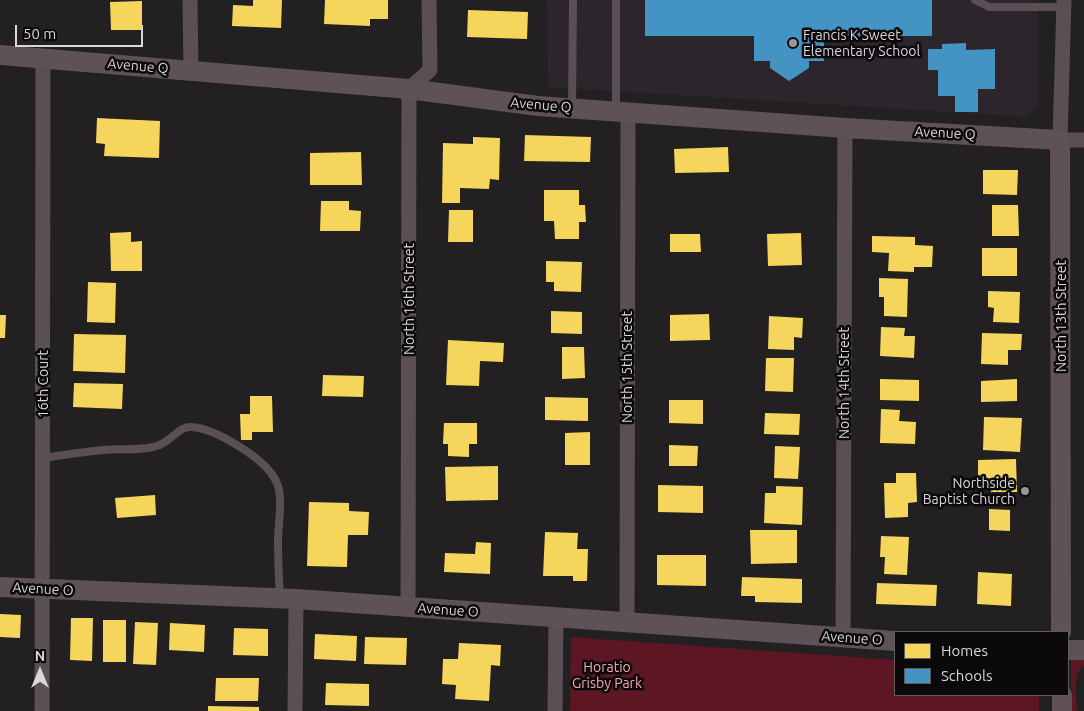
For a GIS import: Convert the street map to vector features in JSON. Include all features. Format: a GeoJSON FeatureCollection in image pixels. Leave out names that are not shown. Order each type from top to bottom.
{"type":"FeatureCollection","features":[{"type":"Feature","properties":{"kind":"street"},"geometry":{"type":"LineString","coordinates":[[190,0],[191,71]]}},
{"type":"Feature","properties":{"kind":"street"},"geometry":{"type":"LineString","coordinates":[[409,89],[430,70],[429,0]]}},
{"type":"Feature","properties":{"kind":"street","name":"North 13th Street"},"geometry":{"type":"LineString","coordinates":[[1061,631],[1060,140],[1064,4]]}},
{"type":"Feature","properties":{"kind":"street","name":"Avenue Q"},"geometry":{"type":"LineString","coordinates":[[0,54],[409,89],[538,106],[845,128],[1084,140]]}},
{"type":"Feature","properties":{"kind":"street","name":"16th Court"},"geometry":{"type":"LineString","coordinates":[[42,57],[42,711]]}},
{"type":"Feature","properties":{"kind":"street","name":"North 16th Street"},"geometry":{"type":"LineString","coordinates":[[408,607],[409,89]]}},
{"type":"Feature","properties":{"kind":"street","name":"North 15th Street"},"geometry":{"type":"LineString","coordinates":[[622,111],[627,622]]}},
{"type":"Feature","properties":{"kind":"street","name":"North 14th Street"},"geometry":{"type":"LineString","coordinates":[[844,638],[845,128]]}},
{"type":"Feature","properties":{"kind":"street","name":"Avenue O"},"geometry":{"type":"LineString","coordinates":[[0,587],[288,599],[894,641]]}},
{"type":"Feature","properties":{"kind":"street"},"geometry":{"type":"LineString","coordinates":[[288,599],[295,711]]}},
{"type":"Feature","properties":{"kind":"street"},"geometry":{"type":"LineString","coordinates":[[555,711],[556,617]]}},
{"type":"Feature","properties":{"kind":"street"},"geometry":{"type":"LineString","coordinates":[[1069,650],[1084,650]]}},
{"type":"Feature","properties":{"kind":"street"},"geometry":{"type":"LineString","coordinates":[[1062,696],[1062,711]]}},
{"type":"Feature","properties":{"kind":"lane"},"geometry":{"type":"LineString","coordinates":[[572,108],[573,0]]}},
{"type":"Feature","properties":{"kind":"lane"},"geometry":{"type":"LineString","coordinates":[[616,0],[622,111]]}},
{"type":"Feature","properties":{"kind":"lane"},"geometry":{"type":"LineString","coordinates":[[975,0],[989,7],[1064,4]]}},
{"type":"Feature","properties":{"kind":"lane"},"geometry":{"type":"LineString","coordinates":[[42,458],[104,450],[152,448],[164,444],[181,428],[189,426],[200,428],[242,447],[257,459],[277,481],[279,496],[278,540],[288,599]]}},
{"type":"Feature","properties":{"kind":"shaded area","name":"Francis K Sweet Elementary School"},"geometry":{"type":"Polygon","coordinates":[[[547,0],[1038,0],[1039,105],[1027,117],[548,87],[547,0]]]}},
{"type":"Feature","properties":{"kind":"green space","name":"Horatio Grisby Park"},"geometry":{"type":"Polygon","coordinates":[[[571,637],[894,660],[894,696],[1039,696],[1039,711],[570,711],[571,637]]]}},
{"type":"Feature","properties":{"kind":"green space"},"geometry":{"type":"Polygon","coordinates":[[[1071,660],[1084,660],[1084,665],[1080,669],[1077,680],[1077,711],[1071,711],[1071,660]]]}},
{"type":"Feature","properties":{"kind":"building: Homes"},"geometry":{"type":"Polygon","coordinates":[[[253,0],[282,0],[281,28],[232,26],[233,5],[253,6],[253,0]]]}},
{"type":"Feature","properties":{"kind":"building: Homes"},"geometry":{"type":"Polygon","coordinates":[[[325,0],[388,0],[388,19],[370,19],[370,26],[324,24],[325,0]]]}},
{"type":"Feature","properties":{"kind":"building: Homes"},"geometry":{"type":"Polygon","coordinates":[[[142,1],[142,30],[111,30],[110,2],[142,1]]]}},
{"type":"Feature","properties":{"kind":"building: Homes"},"geometry":{"type":"Polygon","coordinates":[[[468,10],[528,12],[527,39],[467,37],[468,10]]]}},
{"type":"Feature","properties":{"kind":"building: Homes"},"geometry":{"type":"Polygon","coordinates":[[[97,118],[160,121],[159,158],[104,156],[105,144],[96,143],[97,118]]]}},
{"type":"Feature","properties":{"kind":"building: Homes"},"geometry":{"type":"Polygon","coordinates":[[[525,135],[591,137],[590,162],[524,161],[525,135]]]}},
{"type":"Feature","properties":{"kind":"building: Homes"},"geometry":{"type":"Polygon","coordinates":[[[473,137],[500,138],[499,180],[490,179],[489,189],[460,188],[460,203],[442,203],[443,143],[473,144],[473,137]]]}},
{"type":"Feature","properties":{"kind":"building: Homes"},"geometry":{"type":"Polygon","coordinates":[[[728,147],[729,172],[675,173],[674,149],[728,147]]]}},
{"type":"Feature","properties":{"kind":"building: Homes"},"geometry":{"type":"Polygon","coordinates":[[[361,152],[362,185],[310,185],[310,153],[361,152]]]}},
{"type":"Feature","properties":{"kind":"building: Homes"},"geometry":{"type":"Polygon","coordinates":[[[983,170],[1018,170],[1017,195],[983,194],[983,170]]]}},
{"type":"Feature","properties":{"kind":"building: Homes"},"geometry":{"type":"Polygon","coordinates":[[[544,190],[579,190],[579,205],[585,205],[586,222],[579,222],[579,239],[555,239],[554,221],[544,221],[544,190]]]}},
{"type":"Feature","properties":{"kind":"building: Homes"},"geometry":{"type":"Polygon","coordinates":[[[321,201],[349,201],[349,210],[361,211],[360,231],[320,231],[321,201]]]}},
{"type":"Feature","properties":{"kind":"building: Homes"},"geometry":{"type":"Polygon","coordinates":[[[992,205],[1018,205],[1019,236],[992,236],[992,205]]]}},
{"type":"Feature","properties":{"kind":"building: Homes"},"geometry":{"type":"Polygon","coordinates":[[[449,210],[473,210],[473,242],[448,242],[449,210]]]}},
{"type":"Feature","properties":{"kind":"building: Homes"},"geometry":{"type":"Polygon","coordinates":[[[131,232],[131,242],[142,241],[142,271],[111,271],[110,233],[131,232]]]}},
{"type":"Feature","properties":{"kind":"building: Homes"},"geometry":{"type":"Polygon","coordinates":[[[801,233],[802,265],[768,266],[767,234],[801,233]]]}},
{"type":"Feature","properties":{"kind":"building: Homes"},"geometry":{"type":"Polygon","coordinates":[[[670,234],[700,234],[701,252],[670,252],[670,234]]]}},
{"type":"Feature","properties":{"kind":"building: Homes"},"geometry":{"type":"Polygon","coordinates":[[[872,236],[915,237],[915,245],[933,246],[932,267],[914,267],[914,272],[888,271],[889,253],[872,252],[872,236]]]}},
{"type":"Feature","properties":{"kind":"building: Homes"},"geometry":{"type":"Polygon","coordinates":[[[982,248],[1017,248],[1017,276],[982,276],[982,248]]]}},
{"type":"Feature","properties":{"kind":"building: Homes"},"geometry":{"type":"Polygon","coordinates":[[[546,261],[582,262],[581,292],[554,291],[554,282],[546,282],[546,261]]]}},
{"type":"Feature","properties":{"kind":"building: Homes"},"geometry":{"type":"Polygon","coordinates":[[[879,278],[908,279],[907,317],[884,316],[884,297],[879,297],[879,278]]]}},
{"type":"Feature","properties":{"kind":"building: Homes"},"geometry":{"type":"Polygon","coordinates":[[[88,282],[116,283],[115,323],[87,322],[88,282]]]}},
{"type":"Feature","properties":{"kind":"building: Homes"},"geometry":{"type":"Polygon","coordinates":[[[988,291],[1020,292],[1019,323],[993,322],[994,308],[988,307],[988,291]]]}},
{"type":"Feature","properties":{"kind":"building: Homes"},"geometry":{"type":"Polygon","coordinates":[[[551,311],[582,312],[582,334],[551,333],[551,311]]]}},
{"type":"Feature","properties":{"kind":"building: Homes"},"geometry":{"type":"Polygon","coordinates":[[[709,314],[710,340],[670,341],[670,315],[709,314]]]}},
{"type":"Feature","properties":{"kind":"building: Homes"},"geometry":{"type":"Polygon","coordinates":[[[0,315],[6,315],[5,338],[0,338],[0,315]]]}},
{"type":"Feature","properties":{"kind":"building: Homes"},"geometry":{"type":"Polygon","coordinates":[[[769,316],[803,318],[802,338],[794,337],[794,350],[768,349],[769,316]]]}},
{"type":"Feature","properties":{"kind":"building: Homes"},"geometry":{"type":"Polygon","coordinates":[[[881,327],[905,328],[904,336],[915,336],[914,358],[880,356],[881,327]]]}},
{"type":"Feature","properties":{"kind":"building: Homes"},"geometry":{"type":"Polygon","coordinates":[[[982,333],[1022,334],[1021,350],[1008,350],[1008,365],[981,364],[982,333]]]}},
{"type":"Feature","properties":{"kind":"building: Homes"},"geometry":{"type":"Polygon","coordinates":[[[74,334],[126,335],[125,373],[73,371],[74,334]]]}},
{"type":"Feature","properties":{"kind":"building: Homes"},"geometry":{"type":"Polygon","coordinates":[[[448,340],[504,343],[503,362],[480,361],[479,386],[446,385],[448,340]]]}},
{"type":"Feature","properties":{"kind":"building: Homes"},"geometry":{"type":"Polygon","coordinates":[[[562,347],[584,347],[585,378],[562,379],[562,347]]]}},
{"type":"Feature","properties":{"kind":"building: Homes"},"geometry":{"type":"Polygon","coordinates":[[[766,358],[794,358],[793,392],[765,391],[766,358]]]}},
{"type":"Feature","properties":{"kind":"building: Homes"},"geometry":{"type":"Polygon","coordinates":[[[323,375],[364,376],[363,397],[322,396],[323,375]]]}},
{"type":"Feature","properties":{"kind":"building: Homes"},"geometry":{"type":"Polygon","coordinates":[[[880,379],[919,380],[919,401],[880,400],[880,379]]]}},
{"type":"Feature","properties":{"kind":"building: Homes"},"geometry":{"type":"Polygon","coordinates":[[[1017,379],[1017,401],[981,402],[981,381],[1017,379]]]}},
{"type":"Feature","properties":{"kind":"building: Homes"},"geometry":{"type":"Polygon","coordinates":[[[74,383],[123,384],[122,409],[73,407],[74,383]]]}},
{"type":"Feature","properties":{"kind":"building: Homes"},"geometry":{"type":"Polygon","coordinates":[[[250,396],[272,396],[273,432],[252,432],[252,440],[241,440],[240,414],[250,414],[250,396]]]}},
{"type":"Feature","properties":{"kind":"building: Homes"},"geometry":{"type":"Polygon","coordinates":[[[545,397],[588,398],[588,421],[545,420],[545,397]]]}},
{"type":"Feature","properties":{"kind":"building: Homes"},"geometry":{"type":"Polygon","coordinates":[[[669,400],[703,400],[703,424],[669,423],[669,400]]]}},
{"type":"Feature","properties":{"kind":"building: Homes"},"geometry":{"type":"Polygon","coordinates":[[[881,409],[900,410],[899,421],[916,422],[915,444],[880,443],[881,409]]]}},
{"type":"Feature","properties":{"kind":"building: Homes"},"geometry":{"type":"Polygon","coordinates":[[[765,413],[800,414],[799,435],[764,434],[765,413]]]}},
{"type":"Feature","properties":{"kind":"building: Homes"},"geometry":{"type":"Polygon","coordinates":[[[984,417],[1022,418],[1020,452],[983,450],[984,417]]]}},
{"type":"Feature","properties":{"kind":"building: Homes"},"geometry":{"type":"Polygon","coordinates":[[[444,423],[477,423],[477,444],[469,444],[469,457],[448,456],[448,444],[443,444],[444,423]]]}},
{"type":"Feature","properties":{"kind":"building: Homes"},"geometry":{"type":"Polygon","coordinates":[[[590,432],[590,465],[565,465],[565,433],[590,432]]]}},
{"type":"Feature","properties":{"kind":"building: Homes"},"geometry":{"type":"Polygon","coordinates":[[[669,445],[698,446],[697,466],[669,466],[669,445]]]}},
{"type":"Feature","properties":{"kind":"building: Homes"},"geometry":{"type":"Polygon","coordinates":[[[775,446],[800,447],[798,479],[774,478],[775,446]]]}},
{"type":"Feature","properties":{"kind":"building: Homes"},"geometry":{"type":"Polygon","coordinates":[[[1016,459],[1017,492],[991,492],[991,479],[978,479],[978,460],[1016,459]]]}},
{"type":"Feature","properties":{"kind":"building: Homes"},"geometry":{"type":"Polygon","coordinates":[[[498,466],[498,500],[446,501],[445,467],[498,466]]]}},
{"type":"Feature","properties":{"kind":"building: Homes"},"geometry":{"type":"Polygon","coordinates":[[[896,473],[916,473],[917,502],[908,503],[908,517],[885,518],[884,483],[896,483],[896,473]]]}},
{"type":"Feature","properties":{"kind":"building: Homes"},"geometry":{"type":"Polygon","coordinates":[[[658,485],[703,486],[703,513],[658,512],[658,485]]]}},
{"type":"Feature","properties":{"kind":"building: Homes"},"geometry":{"type":"Polygon","coordinates":[[[776,486],[803,487],[802,525],[764,523],[765,493],[776,493],[776,486]]]}},
{"type":"Feature","properties":{"kind":"building: Homes"},"geometry":{"type":"Polygon","coordinates":[[[155,495],[156,515],[117,518],[115,498],[155,495]]]}},
{"type":"Feature","properties":{"kind":"building: Homes"},"geometry":{"type":"Polygon","coordinates":[[[309,502],[349,503],[349,511],[369,512],[368,535],[348,535],[347,567],[307,566],[309,502]]]}},
{"type":"Feature","properties":{"kind":"building: Homes"},"geometry":{"type":"Polygon","coordinates":[[[989,509],[1010,510],[1010,531],[989,530],[989,509]]]}},
{"type":"Feature","properties":{"kind":"building: Homes"},"geometry":{"type":"Polygon","coordinates":[[[750,530],[797,530],[797,563],[751,564],[750,530]]]}},
{"type":"Feature","properties":{"kind":"building: Homes"},"geometry":{"type":"Polygon","coordinates":[[[545,532],[578,533],[577,549],[588,549],[587,581],[573,581],[573,576],[543,576],[545,532]]]}},
{"type":"Feature","properties":{"kind":"building: Homes"},"geometry":{"type":"Polygon","coordinates":[[[881,536],[909,537],[907,575],[884,574],[885,557],[880,557],[881,536]]]}},
{"type":"Feature","properties":{"kind":"building: Homes"},"geometry":{"type":"Polygon","coordinates":[[[476,542],[491,543],[490,574],[444,572],[445,553],[475,554],[476,542]]]}},
{"type":"Feature","properties":{"kind":"building: Homes"},"geometry":{"type":"Polygon","coordinates":[[[657,555],[706,555],[706,586],[657,585],[657,555]]]}},
{"type":"Feature","properties":{"kind":"building: Homes"},"geometry":{"type":"Polygon","coordinates":[[[978,572],[1012,574],[1011,606],[977,604],[978,572]]]}},
{"type":"Feature","properties":{"kind":"building: Homes"},"geometry":{"type":"Polygon","coordinates":[[[742,577],[802,579],[802,603],[755,602],[755,596],[741,596],[742,577]]]}},
{"type":"Feature","properties":{"kind":"building: Homes"},"geometry":{"type":"Polygon","coordinates":[[[877,583],[937,585],[936,606],[876,604],[877,583]]]}},
{"type":"Feature","properties":{"kind":"building: Homes"},"geometry":{"type":"Polygon","coordinates":[[[0,614],[21,615],[20,638],[0,637],[0,614]]]}},
{"type":"Feature","properties":{"kind":"building: Homes"},"geometry":{"type":"Polygon","coordinates":[[[71,618],[93,618],[92,661],[70,660],[71,618]]]}},
{"type":"Feature","properties":{"kind":"building: Homes"},"geometry":{"type":"Polygon","coordinates":[[[103,620],[126,620],[126,662],[103,662],[103,620]]]}},
{"type":"Feature","properties":{"kind":"building: Homes"},"geometry":{"type":"Polygon","coordinates":[[[135,622],[158,623],[156,665],[133,664],[135,622]]]}},
{"type":"Feature","properties":{"kind":"building: Homes"},"geometry":{"type":"Polygon","coordinates":[[[170,623],[205,625],[204,652],[169,650],[170,623]]]}},
{"type":"Feature","properties":{"kind":"building: Homes"},"geometry":{"type":"Polygon","coordinates":[[[234,628],[268,629],[268,656],[233,655],[234,628]]]}},
{"type":"Feature","properties":{"kind":"building: Homes"},"geometry":{"type":"Polygon","coordinates":[[[315,634],[357,636],[356,661],[314,659],[315,634]]]}},
{"type":"Feature","properties":{"kind":"building: Homes"},"geometry":{"type":"Polygon","coordinates":[[[365,637],[407,638],[406,665],[364,664],[365,637]]]}},
{"type":"Feature","properties":{"kind":"building: Homes"},"geometry":{"type":"Polygon","coordinates":[[[459,643],[501,645],[500,666],[491,665],[489,701],[455,699],[456,685],[442,684],[443,659],[458,659],[459,643]]]}},
{"type":"Feature","properties":{"kind":"building: Homes"},"geometry":{"type":"Polygon","coordinates":[[[216,678],[259,678],[258,701],[215,701],[216,678]]]}},
{"type":"Feature","properties":{"kind":"building: Homes"},"geometry":{"type":"Polygon","coordinates":[[[326,683],[369,684],[369,706],[325,705],[326,683]]]}},
{"type":"Feature","properties":{"kind":"building: Homes"},"geometry":{"type":"Polygon","coordinates":[[[208,706],[259,707],[259,711],[208,711],[208,706]]]}},
{"type":"Feature","properties":{"kind":"building: Schools"},"geometry":{"type":"Polygon","coordinates":[[[645,0],[932,0],[932,36],[824,36],[824,61],[809,61],[809,68],[789,81],[770,68],[770,61],[754,61],[754,36],[645,36],[645,0]]]}},
{"type":"Feature","properties":{"kind":"building: Schools"},"geometry":{"type":"Polygon","coordinates":[[[966,43],[966,50],[995,49],[995,89],[978,89],[978,112],[955,112],[955,96],[938,96],[938,70],[928,70],[928,49],[942,49],[942,44],[966,43]]]}},
{"type":"Feature","properties":{"kind":"place","name":"Francis K Sweet Elementary School"},"geometry":{"type":"Point","coordinates":[793,43]}},
{"type":"Feature","properties":{"kind":"place","name":"Northside Baptist Church"},"geometry":{"type":"Point","coordinates":[1025,491]}}]}
